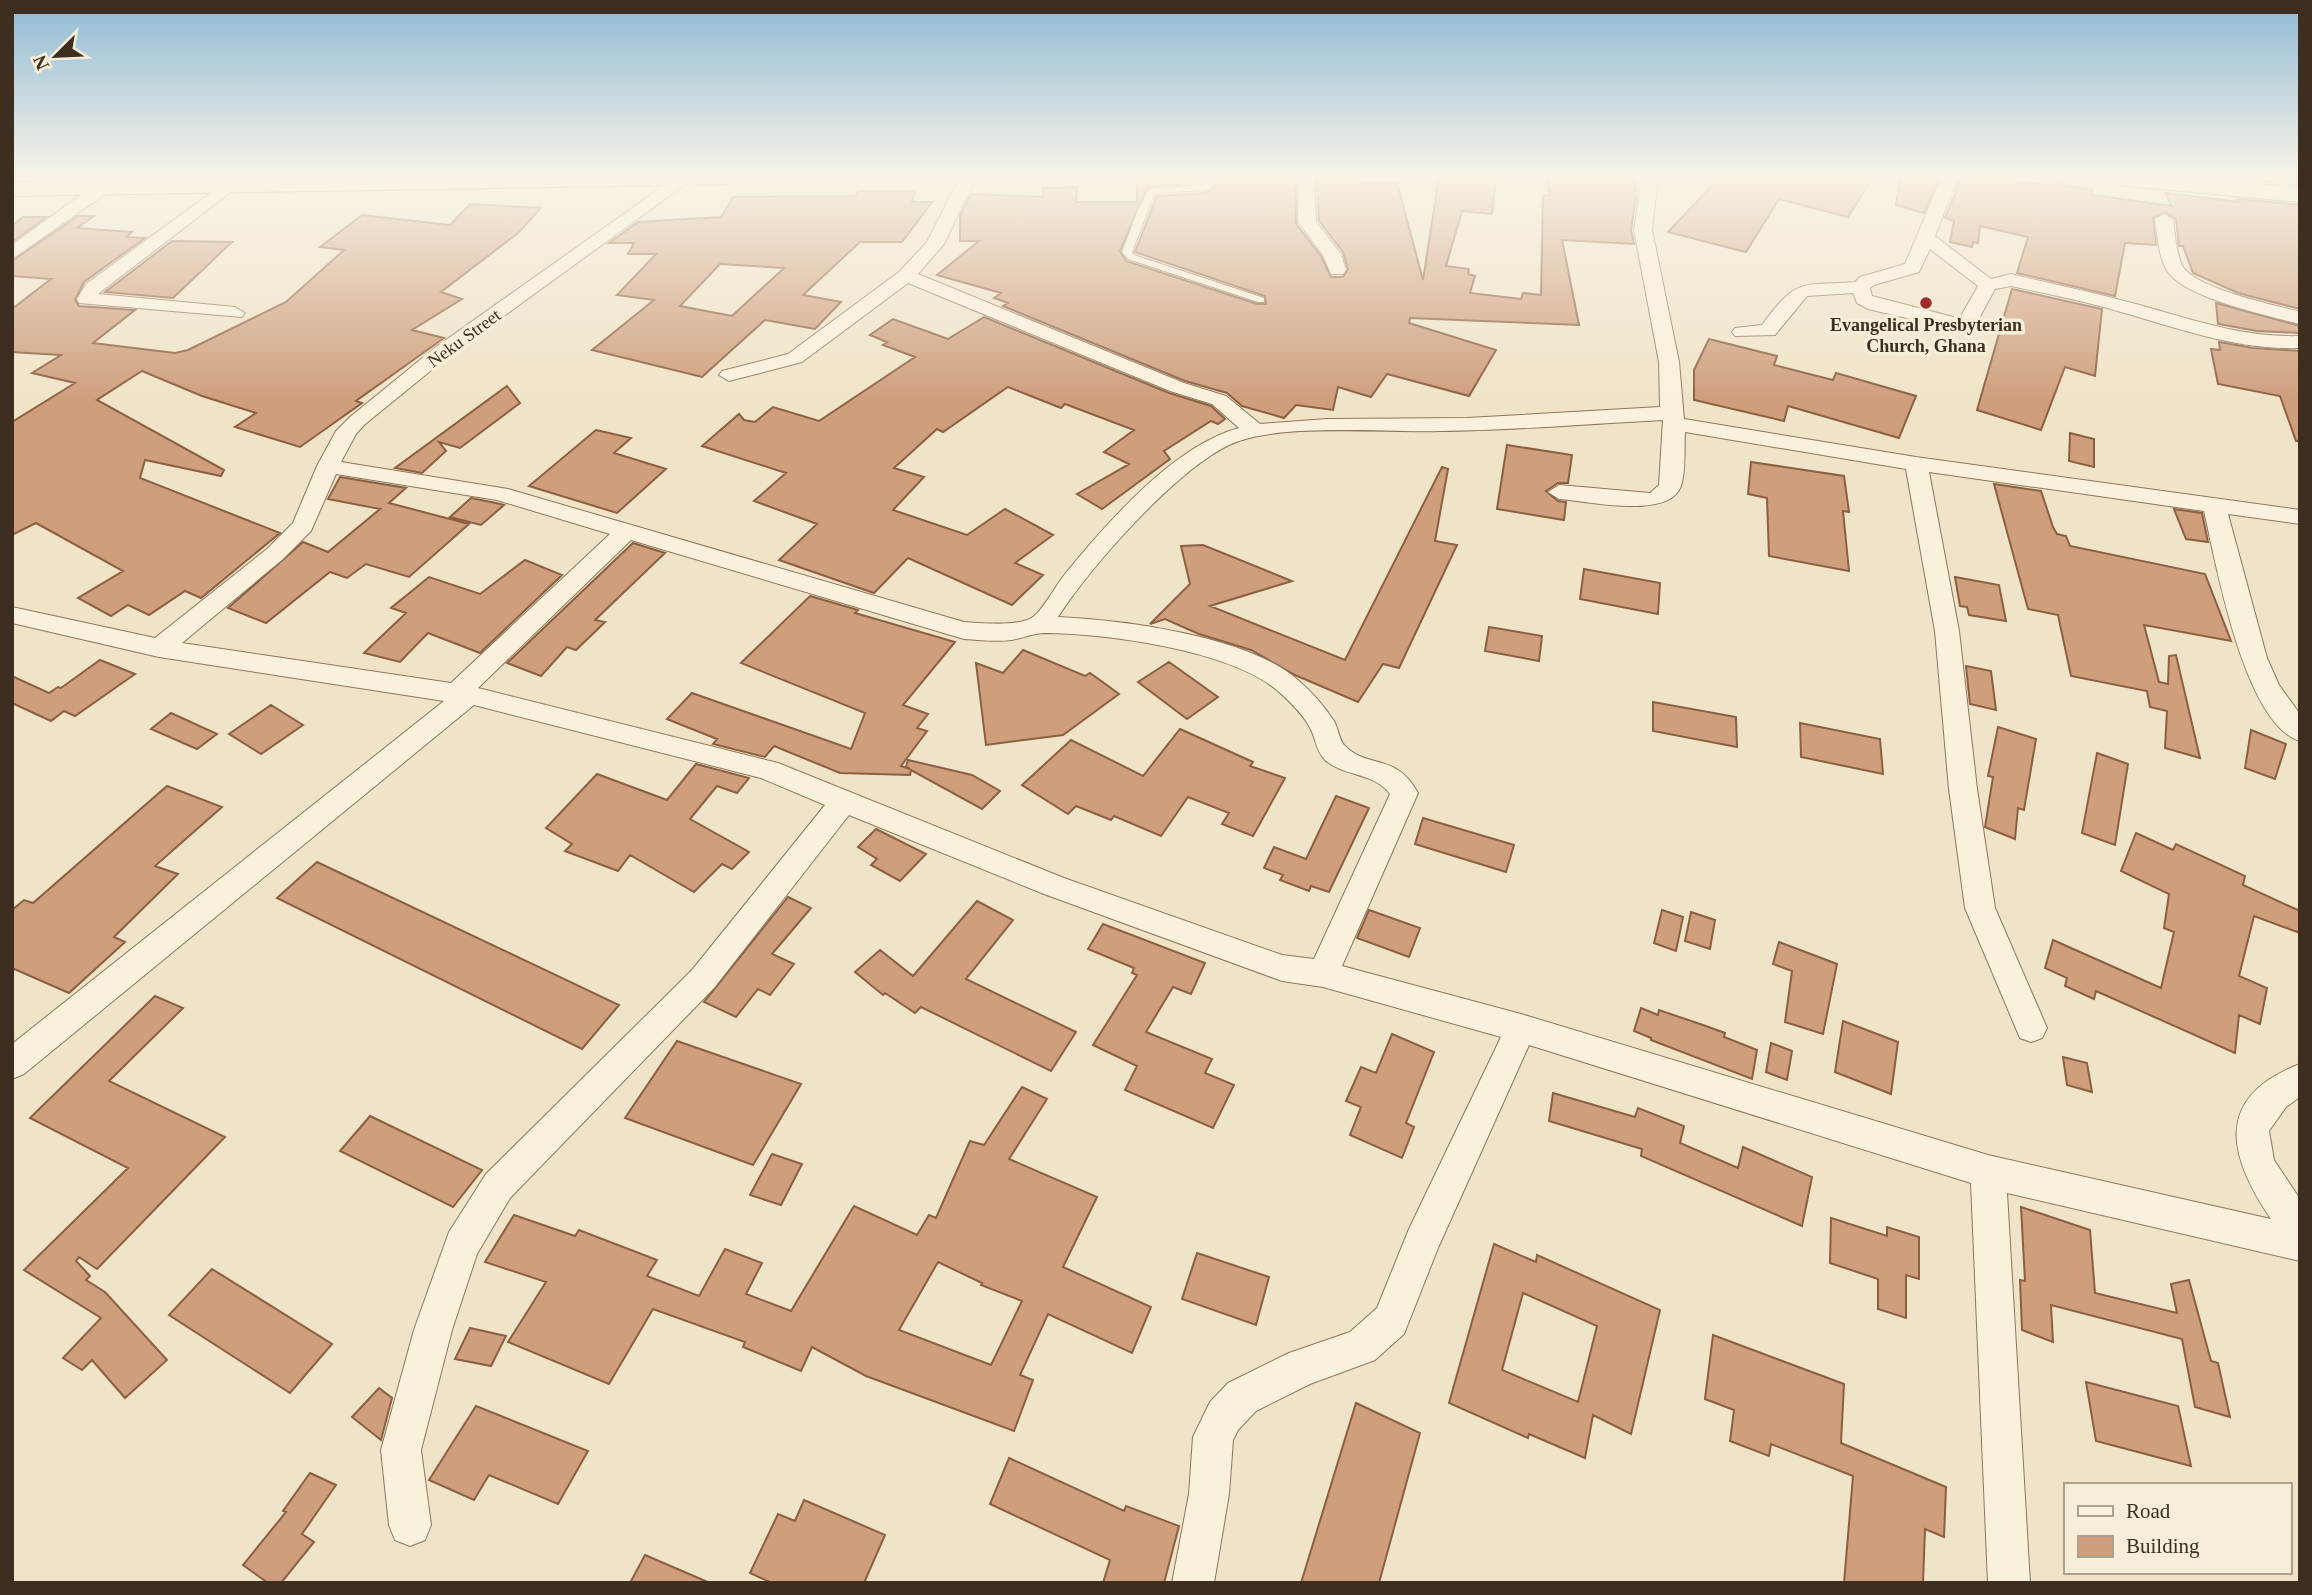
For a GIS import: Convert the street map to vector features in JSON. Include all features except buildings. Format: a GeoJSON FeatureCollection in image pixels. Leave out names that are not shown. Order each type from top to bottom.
{"type":"FeatureCollection","features":[{"type":"Feature","properties":{"kind":"street"},"geometry":{"type":"LineString","coordinates":[[141,251],[93,288],[86,299],[235,313]]}},
{"type":"Feature","properties":{"kind":"street","name":"Neku Street"},"geometry":{"type":"LineString","coordinates":[[159,649],[275,554],[303,526],[328,466],[347,431],[357,421],[443,351],[583,251]]}},
{"type":"Feature","properties":{"kind":"street"},"geometry":{"type":"LineString","coordinates":[[729,375],[794,358],[906,276],[928,251]]}},
{"type":"Feature","properties":{"kind":"street"},"geometry":{"type":"LineString","coordinates":[[1330,251],[1337,270]]}},
{"type":"Feature","properties":{"kind":"street"},"geometry":{"type":"LineString","coordinates":[[1559,492],[1643,500],[1662,495],[1670,486],[1673,419],[1669,362],[1647,251]]}},
{"type":"Feature","properties":{"kind":"street"},"geometry":{"type":"LineString","coordinates":[[1742,332],[1768,331],[1793,297],[1802,291],[1860,287],[1867,281],[1913,268],[1921,251]]}},
{"type":"Feature","properties":{"kind":"street"},"geometry":{"type":"LineString","coordinates":[[1944,251],[1988,285]]}},
{"type":"Feature","properties":{"kind":"street"},"geometry":{"type":"LineString","coordinates":[[2171,251],[2176,272],[2183,278],[2202,287],[2300,318]]}},
{"type":"Feature","properties":{"kind":"street"},"geometry":{"type":"LineString","coordinates":[[906,276],[1177,387],[1219,400],[1255,431]]}},
{"type":"Feature","properties":{"kind":"street"},"geometry":{"type":"LineString","coordinates":[[1860,287],[1864,299],[1875,305],[1958,324],[1969,320],[1988,285],[2011,280],[2126,307],[2216,334],[2266,343],[2300,342]]}},
{"type":"Feature","properties":{"kind":"street"},"geometry":{"type":"LineString","coordinates":[[1041,625],[1056,599],[1124,524],[1198,455],[1223,440],[1255,431],[1673,419],[1916,464],[2300,517]]}},
{"type":"Feature","properties":{"kind":"street"},"geometry":{"type":"LineString","coordinates":[[1916,464],[1947,631],[1963,789],[1980,908],[2031,1028]]}},
{"type":"Feature","properties":{"kind":"street"},"geometry":{"type":"LineString","coordinates":[[328,466],[500,494],[628,530],[877,607],[964,630],[989,634],[1041,625],[1190,644],[1236,657],[1284,681],[1323,726],[1329,747],[1336,754],[1378,769],[1397,780],[1404,793],[1324,974]]}},
{"type":"Feature","properties":{"kind":"street"},"geometry":{"type":"LineString","coordinates":[[2214,505],[2256,667],[2276,708],[2300,731]]}},
{"type":"Feature","properties":{"kind":"street"},"geometry":{"type":"LineString","coordinates":[[12,1064],[463,694],[628,530]]}},
{"type":"Feature","properties":{"kind":"street"},"geometry":{"type":"LineString","coordinates":[[12,615],[159,649],[463,694],[649,738],[768,771],[1054,886],[1282,968],[1324,974],[1521,1028],[1988,1172],[2300,1243]]}},
{"type":"Feature","properties":{"kind":"street"},"geometry":{"type":"LineString","coordinates":[[411,1525],[401,1450],[433,1330],[462,1245],[498,1186],[703,979],[843,802]]}},
{"type":"Feature","properties":{"kind":"street"},"geometry":{"type":"LineString","coordinates":[[1193,1583],[1209,1494],[1213,1437],[1224,1416],[1242,1397],[1303,1367],[1362,1347],[1391,1321],[1422,1242],[1521,1028]]}},
{"type":"Feature","properties":{"kind":"street"},"geometry":{"type":"LineString","coordinates":[[2300,1079],[2276,1091],[2269,1100],[2256,1119],[2249,1148],[2262,1175],[2300,1228]]}},
{"type":"Feature","properties":{"kind":"street"},"geometry":{"type":"LineString","coordinates":[[1988,1172],[2009,1583]]}},
{"type":"Feature","properties":{"kind":"lane"},"geometry":{"type":"LineString","coordinates":[[1128,251],[1131,257],[1261,300]]}},
{"type":"Feature","properties":{"kind":"place","name":"Evangelical Presbyterian Church, Ghana"},"geometry":{"type":"Point","coordinates":[1926,303]}}]}
